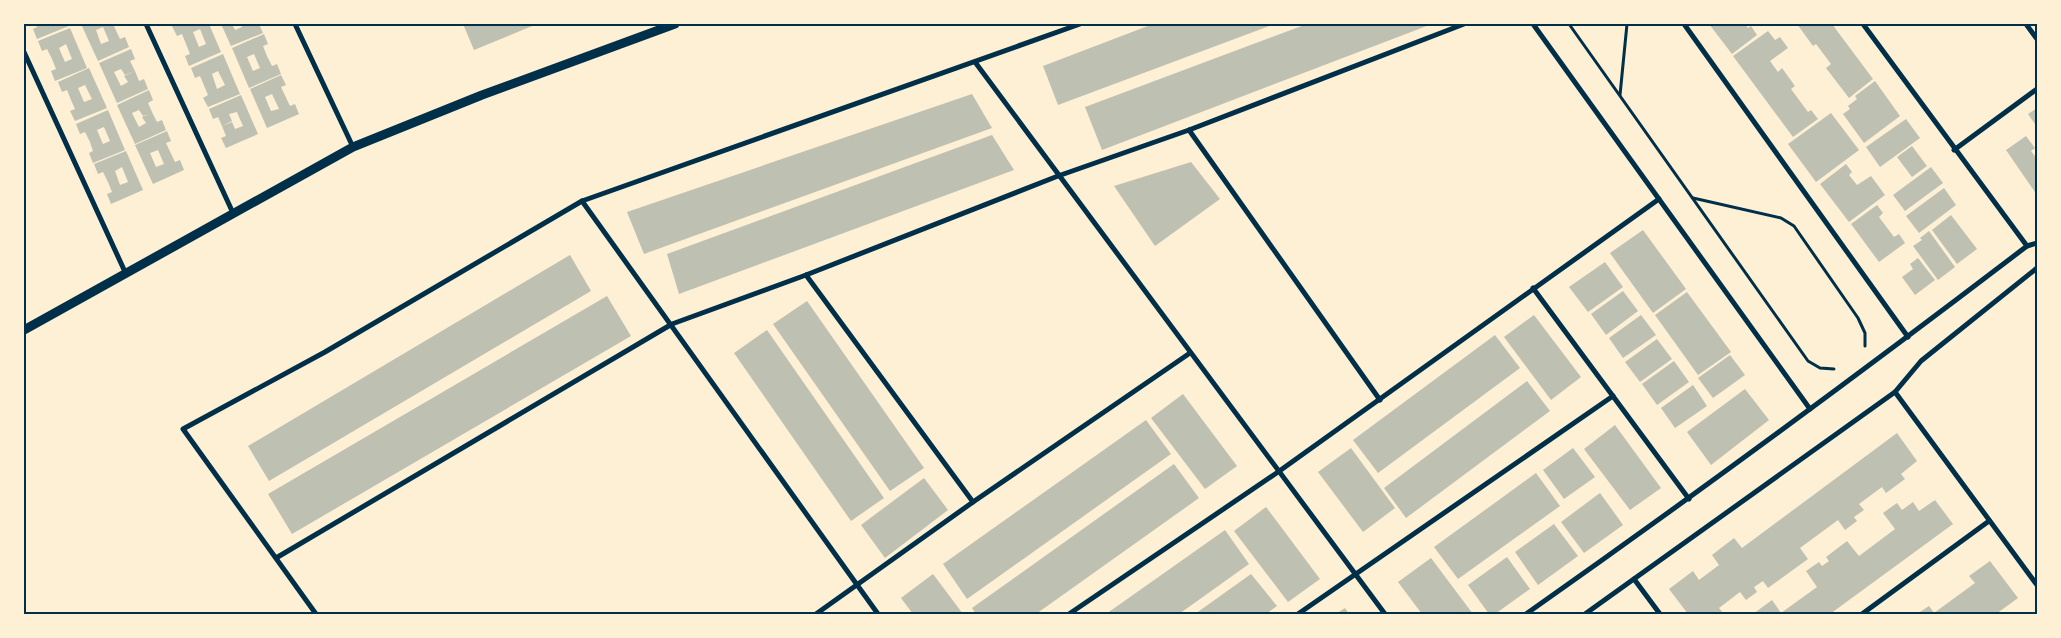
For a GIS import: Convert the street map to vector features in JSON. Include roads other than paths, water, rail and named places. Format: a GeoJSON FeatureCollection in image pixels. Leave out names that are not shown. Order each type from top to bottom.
{"type":"FeatureCollection","features":[{"type":"Feature","properties":{"kind":"street"},"geometry":{"type":"LineString","coordinates":[[146,24],[233,213]]}},
{"type":"Feature","properties":{"kind":"street"},"geometry":{"type":"LineString","coordinates":[[295,24],[353,147]]}},
{"type":"Feature","properties":{"kind":"street"},"geometry":{"type":"LineString","coordinates":[[24,330],[353,147],[482,95],[675,24]]}},
{"type":"Feature","properties":{"kind":"street"},"geometry":{"type":"LineString","coordinates":[[316,614],[182,430],[325,352],[582,202],[1080,24]]}},
{"type":"Feature","properties":{"kind":"street"},"geometry":{"type":"LineString","coordinates":[[276,558],[672,324],[806,275],[1058,176],[1189,130],[1464,24]]}},
{"type":"Feature","properties":{"kind":"street"},"geometry":{"type":"LineString","coordinates":[[1533,24],[1810,409]]}},
{"type":"Feature","properties":{"kind":"street"},"geometry":{"type":"LineString","coordinates":[[1684,24],[1908,337]]}},
{"type":"Feature","properties":{"kind":"street"},"geometry":{"type":"LineString","coordinates":[[1863,24],[1954,150],[2027,246]]}},
{"type":"Feature","properties":{"kind":"street"},"geometry":{"type":"LineString","coordinates":[[2026,24],[2037,39]]}},
{"type":"Feature","properties":{"kind":"street"},"geometry":{"type":"LineString","coordinates":[[24,52],[126,274]]}},
{"type":"Feature","properties":{"kind":"street"},"geometry":{"type":"LineString","coordinates":[[975,62],[1385,614]]}},
{"type":"Feature","properties":{"kind":"street"},"geometry":{"type":"LineString","coordinates":[[1954,150],[2037,89]]}},
{"type":"Feature","properties":{"kind":"street"},"geometry":{"type":"LineString","coordinates":[[1189,130],[1380,400]]}},
{"type":"Feature","properties":{"kind":"street"},"geometry":{"type":"LineString","coordinates":[[1069,614],[1278,472],[1659,199]]}},
{"type":"Feature","properties":{"kind":"street"},"geometry":{"type":"LineString","coordinates":[[582,202],[672,324],[878,614]]}},
{"type":"Feature","properties":{"kind":"street"},"geometry":{"type":"LineString","coordinates":[[1526,614],[1689,499],[1908,337],[2027,246],[2037,243]]}},
{"type":"Feature","properties":{"kind":"street"},"geometry":{"type":"LineString","coordinates":[[1584,614],[1895,392],[1921,361],[2037,268]]}},
{"type":"Feature","properties":{"kind":"street"},"geometry":{"type":"LineString","coordinates":[[806,275],[973,502]]}},
{"type":"Feature","properties":{"kind":"street"},"geometry":{"type":"LineString","coordinates":[[1533,288],[1689,499]]}},
{"type":"Feature","properties":{"kind":"street"},"geometry":{"type":"LineString","coordinates":[[816,614],[973,502],[1190,353]]}},
{"type":"Feature","properties":{"kind":"street"},"geometry":{"type":"LineString","coordinates":[[1895,392],[2037,586]]}},
{"type":"Feature","properties":{"kind":"street"},"geometry":{"type":"LineString","coordinates":[[1298,614],[1613,396]]}},
{"type":"Feature","properties":{"kind":"street"},"geometry":{"type":"LineString","coordinates":[[1862,614],[1989,522]]}},
{"type":"Feature","properties":{"kind":"street"},"geometry":{"type":"LineString","coordinates":[[1634,579],[1660,614]]}}]}
